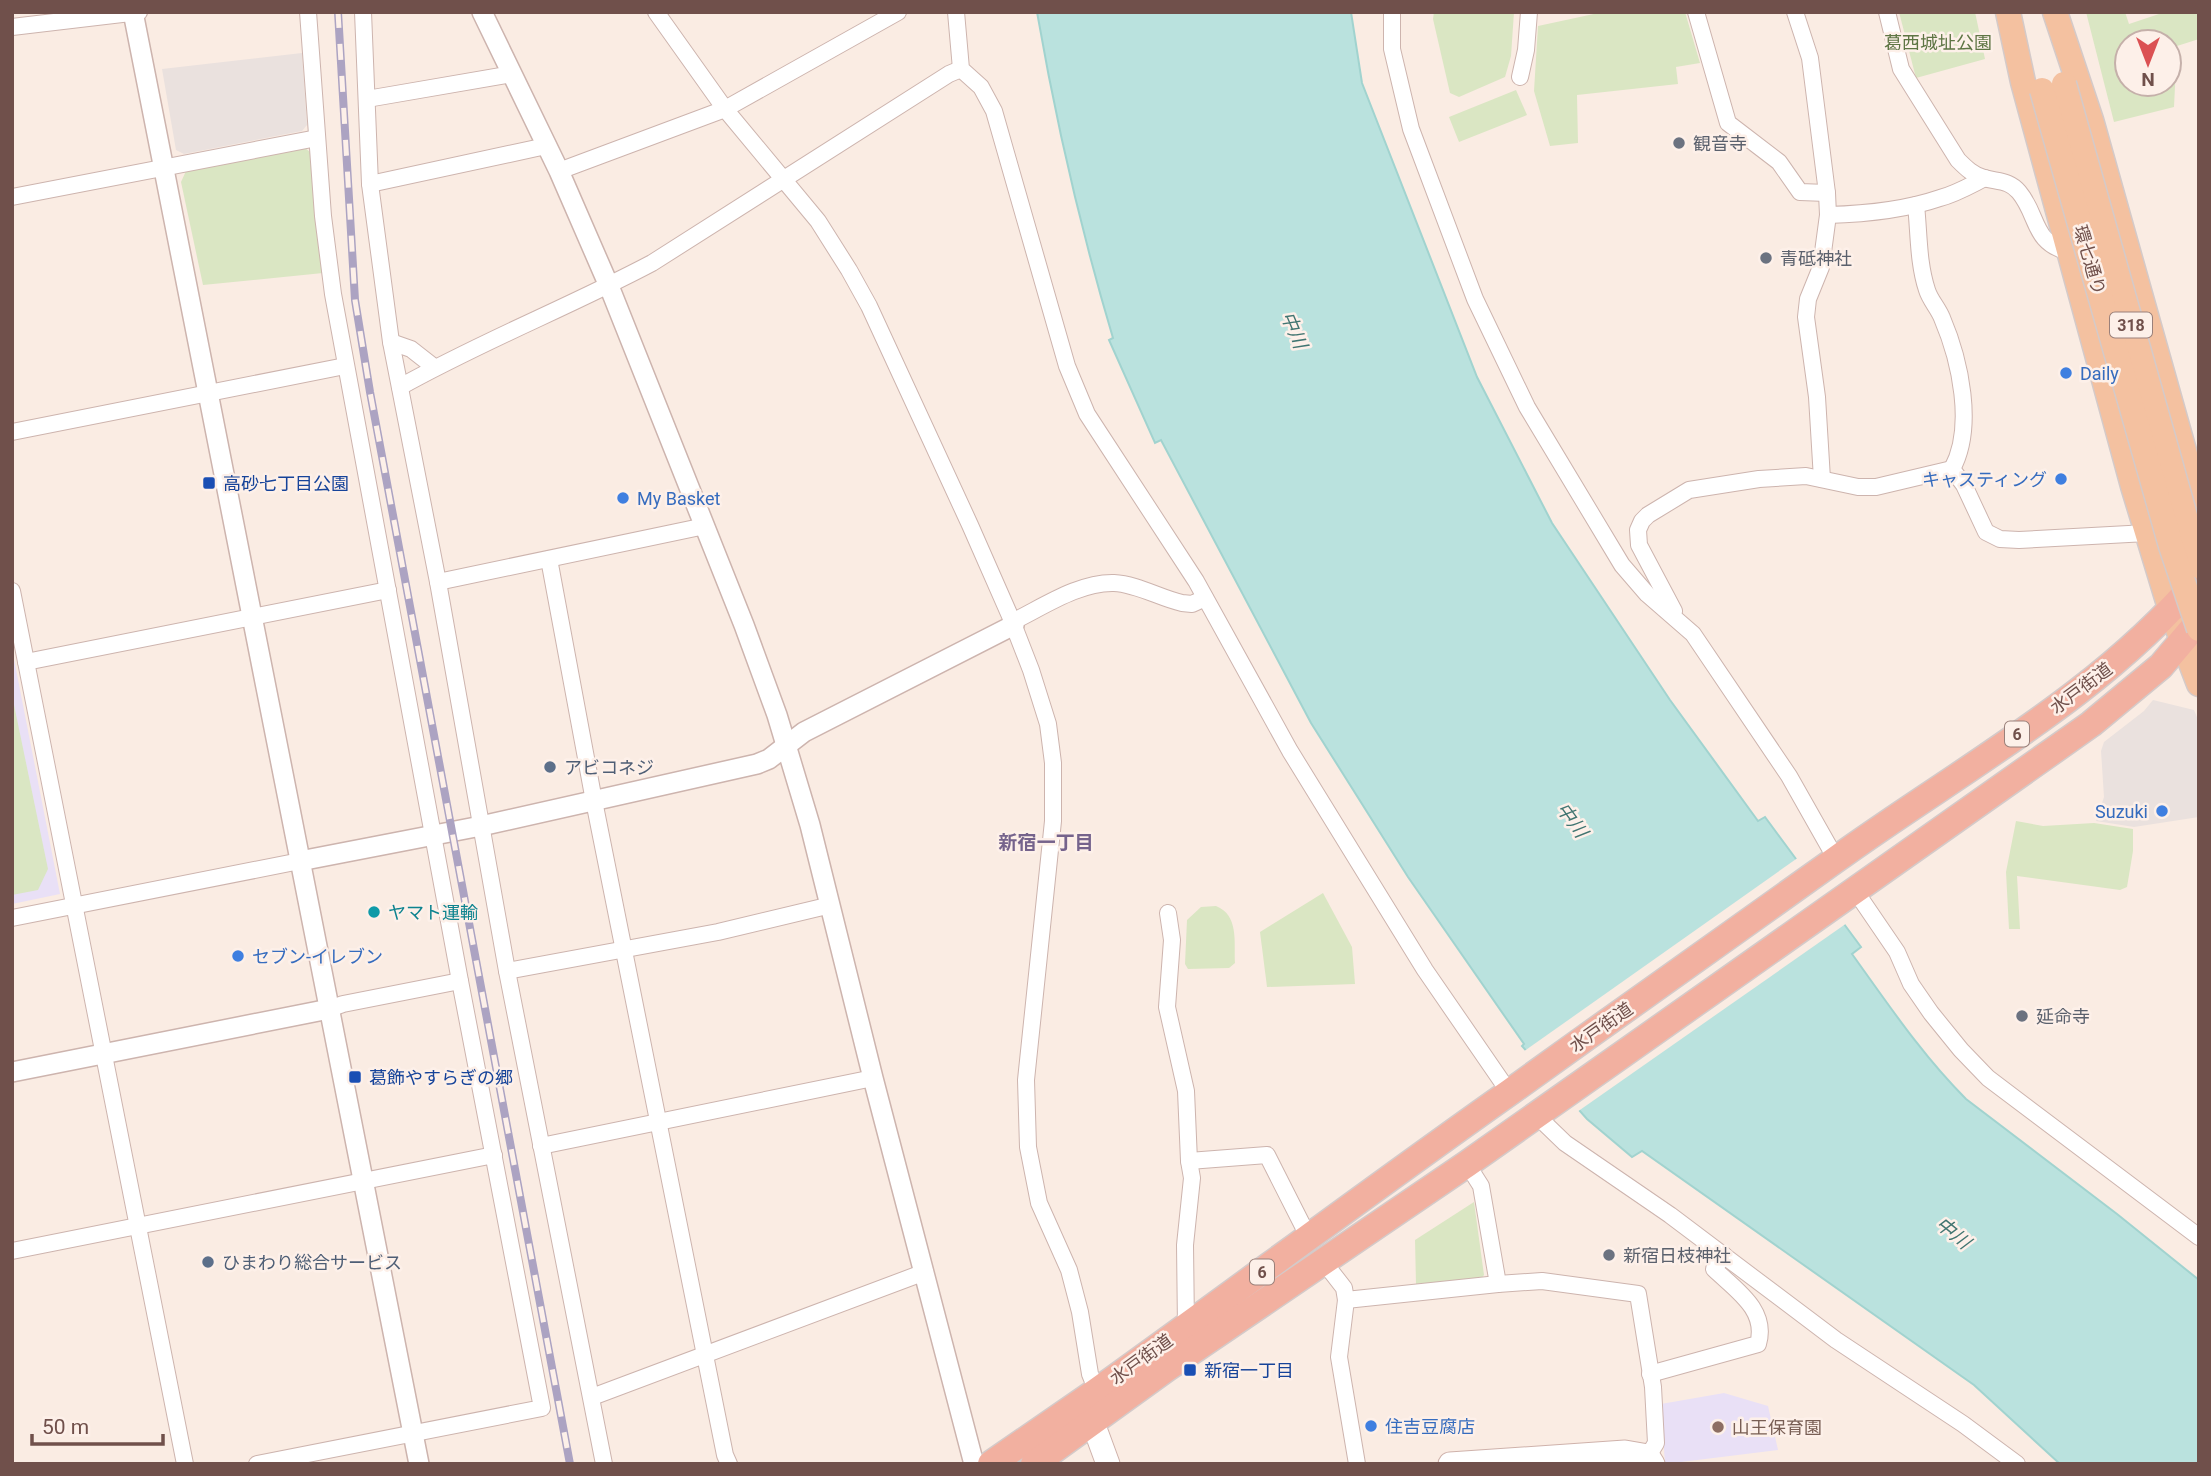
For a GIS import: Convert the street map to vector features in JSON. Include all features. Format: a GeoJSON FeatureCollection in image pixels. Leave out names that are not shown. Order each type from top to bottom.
{"type":"FeatureCollection","features":[{"type":"Feature","properties":{"kind":"highway","name":"水戸街道"},"geometry":{"type":"LineString","coordinates":[[991,1464],[1097,1391],[1828,865],[2063,702],[2112,665],[2171,611],[2199,578]]}},
{"type":"Feature","properties":{"kind":"highway","name":"水戸街道"},"geometry":{"type":"LineString","coordinates":[[1034,1464],[2091,724],[2161,666],[2191,636],[2199,621]]}},
{"type":"Feature","properties":{"kind":"main road"},"geometry":{"type":"LineString","coordinates":[[2008,12],[2023,82],[2133,486],[2171,611],[2191,636],[2199,684]]}},
{"type":"Feature","properties":{"kind":"main road","name":"環七通り"},"geometry":{"type":"LineString","coordinates":[[2018,12],[2053,87],[2199,566]]}},
{"type":"Feature","properties":{"kind":"main road","name":"環七通り"},"geometry":{"type":"LineString","coordinates":[[2045,12],[2053,87],[2171,547],[2191,636]]}},
{"type":"Feature","properties":{"kind":"main road"},"geometry":{"type":"LineString","coordinates":[[2054,12],[2091,120],[2198,502]]}},
{"type":"Feature","properties":{"kind":"main road"},"geometry":{"type":"LineString","coordinates":[[2133,486],[2153,494],[2175,487],[2183,481],[2187,468]]}},
{"type":"Feature","properties":{"kind":"main road"},"geometry":{"type":"LineString","coordinates":[[1091,1423],[1108,1464]]}},
{"type":"Feature","properties":{"kind":"main road"},"geometry":{"type":"LineString","coordinates":[[1450,1464],[1625,1452],[1650,1460]]}},
{"type":"Feature","properties":{"kind":"street"},"geometry":{"type":"LineString","coordinates":[[12,27],[139,12]]}},
{"type":"Feature","properties":{"kind":"street"},"geometry":{"type":"LineString","coordinates":[[257,1464],[542,1408],[345,366],[333,294],[317,138],[308,12]]}},
{"type":"Feature","properties":{"kind":"street"},"geometry":{"type":"LineString","coordinates":[[363,12],[370,184],[391,342],[438,582],[507,971],[604,1464]]}},
{"type":"Feature","properties":{"kind":"street"},"geometry":{"type":"LineString","coordinates":[[482,12],[559,172],[609,286],[744,625],[787,745],[831,905],[873,1078],[974,1464]]}},
{"type":"Feature","properties":{"kind":"street"},"geometry":{"type":"LineString","coordinates":[[656,12],[724,109],[831,240],[869,306],[1013,623],[1048,724],[1053,763],[1053,821],[1026,1080],[1028,1147],[1039,1203],[1069,1270],[1080,1312],[1090,1374],[1097,1391]]}},
{"type":"Feature","properties":{"kind":"street"},"geometry":{"type":"LineString","coordinates":[[559,172],[724,109],[898,12]]}},
{"type":"Feature","properties":{"kind":"street"},"geometry":{"type":"LineString","coordinates":[[956,12],[961,69],[981,87],[994,111],[1067,366],[1087,414],[1205,598],[1315,792],[1425,970],[1509,1092]]}},
{"type":"Feature","properties":{"kind":"street"},"geometry":{"type":"LineString","coordinates":[[1392,12],[1392,49],[1411,129],[1475,299],[1527,407],[1622,565],[1647,594],[1693,634],[1789,776],[1828,865]]}},
{"type":"Feature","properties":{"kind":"street"},"geometry":{"type":"LineString","coordinates":[[1520,77],[1526,50],[1529,12]]}},
{"type":"Feature","properties":{"kind":"street"},"geometry":{"type":"LineString","coordinates":[[1696,12],[1728,123],[1779,162],[1800,192],[1827,193]]}},
{"type":"Feature","properties":{"kind":"street"},"geometry":{"type":"LineString","coordinates":[[1795,12],[1810,58],[1827,193],[1828,215],[1821,267],[1808,299],[1806,317],[1817,397],[1822,479]]}},
{"type":"Feature","properties":{"kind":"street"},"geometry":{"type":"LineString","coordinates":[[1887,12],[1901,69],[1958,160],[1970,172],[2005,181],[2019,192],[2045,242],[2068,251]]}},
{"type":"Feature","properties":{"kind":"street"},"geometry":{"type":"LineString","coordinates":[[133,13],[419,1464]]}},
{"type":"Feature","properties":{"kind":"street"},"geometry":{"type":"LineString","coordinates":[[400,387],[434,367],[609,286],[652,263],[949,74],[961,69]]}},
{"type":"Feature","properties":{"kind":"street"},"geometry":{"type":"LineString","coordinates":[[367,99],[512,74]]}},
{"type":"Feature","properties":{"kind":"street"},"geometry":{"type":"LineString","coordinates":[[12,197],[317,138]]}},
{"type":"Feature","properties":{"kind":"street"},"geometry":{"type":"LineString","coordinates":[[370,184],[546,146]]}},
{"type":"Feature","properties":{"kind":"street"},"geometry":{"type":"LineString","coordinates":[[1828,215],[1916,205],[1943,198],[1985,178]]}},
{"type":"Feature","properties":{"kind":"street"},"geometry":{"type":"LineString","coordinates":[[1916,205],[1927,293],[1942,317],[1959,374],[1962,447],[1952,469]]}},
{"type":"Feature","properties":{"kind":"street"},"geometry":{"type":"LineString","coordinates":[[391,342],[411,349],[434,367]]}},
{"type":"Feature","properties":{"kind":"street"},"geometry":{"type":"LineString","coordinates":[[12,432],[345,366]]}},
{"type":"Feature","properties":{"kind":"street"},"geometry":{"type":"LineString","coordinates":[[1679,621],[1639,545],[1638,530],[1648,514],[1689,490],[1759,479],[1806,476],[1858,487],[1876,487],[1952,469]]}},
{"type":"Feature","properties":{"kind":"street"},"geometry":{"type":"LineString","coordinates":[[1952,469],[1964,485],[1986,532],[2000,539],[2032,540],[2147,533]]}},
{"type":"Feature","properties":{"kind":"street"},"geometry":{"type":"LineString","coordinates":[[438,582],[705,526]]}},
{"type":"Feature","properties":{"kind":"street"},"geometry":{"type":"LineString","coordinates":[[549,559],[594,801],[729,1464]]}},
{"type":"Feature","properties":{"kind":"street"},"geometry":{"type":"LineString","coordinates":[[12,918],[433,836],[757,764],[769,759],[804,732],[1013,623],[1096,585],[1115,583],[1182,603],[1192,604],[1205,598]]}},
{"type":"Feature","properties":{"kind":"street"},"geometry":{"type":"LineString","coordinates":[[26,662],[388,590]]}},
{"type":"Feature","properties":{"kind":"street"},"geometry":{"type":"LineString","coordinates":[[12,591],[185,1464]]}},
{"type":"Feature","properties":{"kind":"street"},"geometry":{"type":"LineString","coordinates":[[1847,894],[1897,952],[1911,984],[1961,1050],[1988,1078],[2199,1237]]}},
{"type":"Feature","properties":{"kind":"street"},"geometry":{"type":"LineString","coordinates":[[507,971],[718,932],[831,905]]}},
{"type":"Feature","properties":{"kind":"street"},"geometry":{"type":"LineString","coordinates":[[1168,913],[1172,940],[1167,1007],[1186,1091],[1192,1184],[1185,1245],[1186,1326]]}},
{"type":"Feature","properties":{"kind":"street"},"geometry":{"type":"LineString","coordinates":[[12,1072],[460,981]]}},
{"type":"Feature","properties":{"kind":"street"},"geometry":{"type":"LineString","coordinates":[[541,1146],[873,1078]]}},
{"type":"Feature","properties":{"kind":"street"},"geometry":{"type":"LineString","coordinates":[[1545,1108],[1566,1143],[1724,1255],[1836,1340],[1963,1424],[2017,1464]]}},
{"type":"Feature","properties":{"kind":"street"},"geometry":{"type":"LineString","coordinates":[[12,1251],[494,1155]]}},
{"type":"Feature","properties":{"kind":"street"},"geometry":{"type":"LineString","coordinates":[[1189,1161],[1267,1155],[1308,1238]]}},
{"type":"Feature","properties":{"kind":"street"},"geometry":{"type":"LineString","coordinates":[[1466,1164],[1481,1186],[1498,1284]]}},
{"type":"Feature","properties":{"kind":"street"},"geometry":{"type":"LineString","coordinates":[[1650,1374],[1758,1344],[1763,1329],[1753,1307],[1714,1269],[1724,1255]]}},
{"type":"Feature","properties":{"kind":"street"},"geometry":{"type":"LineString","coordinates":[[1323,1261],[1343,1288],[1346,1300],[1339,1357],[1357,1464]]}},
{"type":"Feature","properties":{"kind":"street"},"geometry":{"type":"LineString","coordinates":[[592,1397],[925,1272]]}},
{"type":"Feature","properties":{"kind":"street"},"geometry":{"type":"LineString","coordinates":[[1346,1300],[1542,1281],[1638,1294],[1650,1374],[1656,1443],[1650,1460]]}},
{"type":"Feature","properties":{"kind":"shaded area"},"geometry":{"type":"Polygon","coordinates":[[[302,53],[307,125],[302,131],[184,154],[176,150],[162,69],[302,53]]]}},
{"type":"Feature","properties":{"kind":"shaded area"},"geometry":{"type":"Polygon","coordinates":[[[12,649],[60,894],[12,904],[12,649]]]}},
{"type":"Feature","properties":{"kind":"shaded area"},"geometry":{"type":"Polygon","coordinates":[[[2153,700],[2194,710],[2199,722],[2199,817],[2134,827],[2096,821],[2104,797],[2101,751],[2104,742],[2144,711],[2153,700]]]}},
{"type":"Feature","properties":{"kind":"shaded area","name":"山王保育園"},"geometry":{"type":"Polygon","coordinates":[[[1724,1393],[1768,1406],[1778,1450],[1665,1464],[1661,1404],[1724,1393]]]}},
{"type":"Feature","properties":{"kind":"green space"},"geometry":{"type":"Polygon","coordinates":[[[1434,12],[1514,12],[1511,56],[1505,77],[1459,97],[1450,93],[1433,19],[1434,12]]]}},
{"type":"Feature","properties":{"kind":"green space"},"geometry":{"type":"Polygon","coordinates":[[[1603,12],[1685,12],[1700,63],[1676,67],[1678,84],[1577,95],[1578,143],[1550,146],[1534,91],[1538,26],[1603,12]]]}},
{"type":"Feature","properties":{"kind":"green space","name":"葛西城址公園"},"geometry":{"type":"Polygon","coordinates":[[[1899,12],[1975,12],[1985,59],[1916,78],[1899,12]]]}},
{"type":"Feature","properties":{"kind":"green space"},"geometry":{"type":"Polygon","coordinates":[[[2086,12],[2125,12],[2129,24],[2165,12],[2199,12],[2199,39],[2183,44],[2183,28],[2113,28],[2113,98],[2174,98],[2174,107],[2114,122],[2086,12]]]}},
{"type":"Feature","properties":{"kind":"green space"},"geometry":{"type":"Polygon","coordinates":[[[1516,90],[1527,115],[1459,142],[1449,117],[1516,90]]]}},
{"type":"Feature","properties":{"kind":"green space"},"geometry":{"type":"Polygon","coordinates":[[[305,148],[310,152],[323,273],[203,285],[181,182],[186,171],[305,148]]]}},
{"type":"Feature","properties":{"kind":"green space"},"geometry":{"type":"Polygon","coordinates":[[[12,695],[48,869],[38,890],[12,895],[12,695]]]}},
{"type":"Feature","properties":{"kind":"green space"},"geometry":{"type":"Polygon","coordinates":[[[2016,821],[2043,826],[2094,823],[2133,829],[2133,851],[2127,887],[2120,890],[2017,876],[2020,929],[2009,929],[2006,872],[2016,821]]]}},
{"type":"Feature","properties":{"kind":"green space"},"geometry":{"type":"Polygon","coordinates":[[[1323,893],[1352,947],[1355,984],[1267,987],[1260,932],[1323,893]]]}},
{"type":"Feature","properties":{"kind":"green space"},"geometry":{"type":"Polygon","coordinates":[[[1216,906],[1229,916],[1232,922],[1235,963],[1229,968],[1188,969],[1185,964],[1187,920],[1201,907],[1216,906]]]}},
{"type":"Feature","properties":{"kind":"green space"},"geometry":{"type":"Polygon","coordinates":[[[1474,1202],[1484,1275],[1481,1279],[1416,1284],[1415,1240],[1474,1202]]]}},
{"type":"Feature","properties":{"kind":"water","name":"中川"},"geometry":{"type":"Polygon","coordinates":[[[1037,12],[1351,12],[1362,83],[1477,377],[1552,523],[1670,700],[1758,821],[1765,817],[1861,947],[1852,954],[1906,1029],[1950,1082],[1966,1099],[2199,1280],[2199,1464],[2060,1464],[1974,1385],[1642,1151],[1632,1157],[1587,1119],[1522,1046],[1524,1044],[1408,877],[1311,723],[1161,440],[1155,443],[1109,340],[1113,338],[1070,176],[1037,12]]]}},
{"type":"Feature","properties":{"kind":"pier"},"geometry":{"type":"Polygon","coordinates":[[[1799,857],[1847,923],[1577,1112],[1523,1052],[1799,857]]]}},
{"type":"Feature","properties":{"kind":"railway"},"geometry":{"type":"LineString","coordinates":[[338,12],[355,300],[570,1464]]}},
{"type":"Feature","properties":{"kind":"place","name":"観音寺"},"geometry":{"type":"Point","coordinates":[1679,143]}},
{"type":"Feature","properties":{"kind":"place","name":"青砥神社"},"geometry":{"type":"Point","coordinates":[1766,258]}},
{"type":"Feature","properties":{"kind":"place","name":"Daily"},"geometry":{"type":"Point","coordinates":[2066,373]}},
{"type":"Feature","properties":{"kind":"place","name":"キャスティング"},"geometry":{"type":"Point","coordinates":[2061,479]}},
{"type":"Feature","properties":{"kind":"place","name":"高砂七丁目公園"},"geometry":{"type":"Point","coordinates":[209,483]}},
{"type":"Feature","properties":{"kind":"place","name":"My Basket"},"geometry":{"type":"Point","coordinates":[623,498]}},
{"type":"Feature","properties":{"kind":"place","name":"アビコネジ"},"geometry":{"type":"Point","coordinates":[550,767]}},
{"type":"Feature","properties":{"kind":"place","name":"Suzuki"},"geometry":{"type":"Point","coordinates":[2162,811]}},
{"type":"Feature","properties":{"kind":"place","name":"ヤマト運輸"},"geometry":{"type":"Point","coordinates":[374,912]}},
{"type":"Feature","properties":{"kind":"place","name":"セブン-イレブン"},"geometry":{"type":"Point","coordinates":[238,956]}},
{"type":"Feature","properties":{"kind":"place","name":"延命寺"},"geometry":{"type":"Point","coordinates":[2022,1016]}},
{"type":"Feature","properties":{"kind":"place","name":"葛飾やすらぎの郷"},"geometry":{"type":"Point","coordinates":[355,1077]}},
{"type":"Feature","properties":{"kind":"place","name":"新宿日枝神社"},"geometry":{"type":"Point","coordinates":[1609,1255]}},
{"type":"Feature","properties":{"kind":"place","name":"ひまわり総合サービス"},"geometry":{"type":"Point","coordinates":[208,1262]}},
{"type":"Feature","properties":{"kind":"place","name":"新宿一丁目"},"geometry":{"type":"Point","coordinates":[1190,1370]}},
{"type":"Feature","properties":{"kind":"place","name":"住吉豆腐店"},"geometry":{"type":"Point","coordinates":[1371,1426]}},
{"type":"Feature","properties":{"kind":"place","name":"山王保育園"},"geometry":{"type":"Point","coordinates":[1718,1427]}},
{"type":"Feature","properties":{"kind":"district","name":"新宿一丁目"},"geometry":{"type":"Point","coordinates":[1046,842]}}]}
